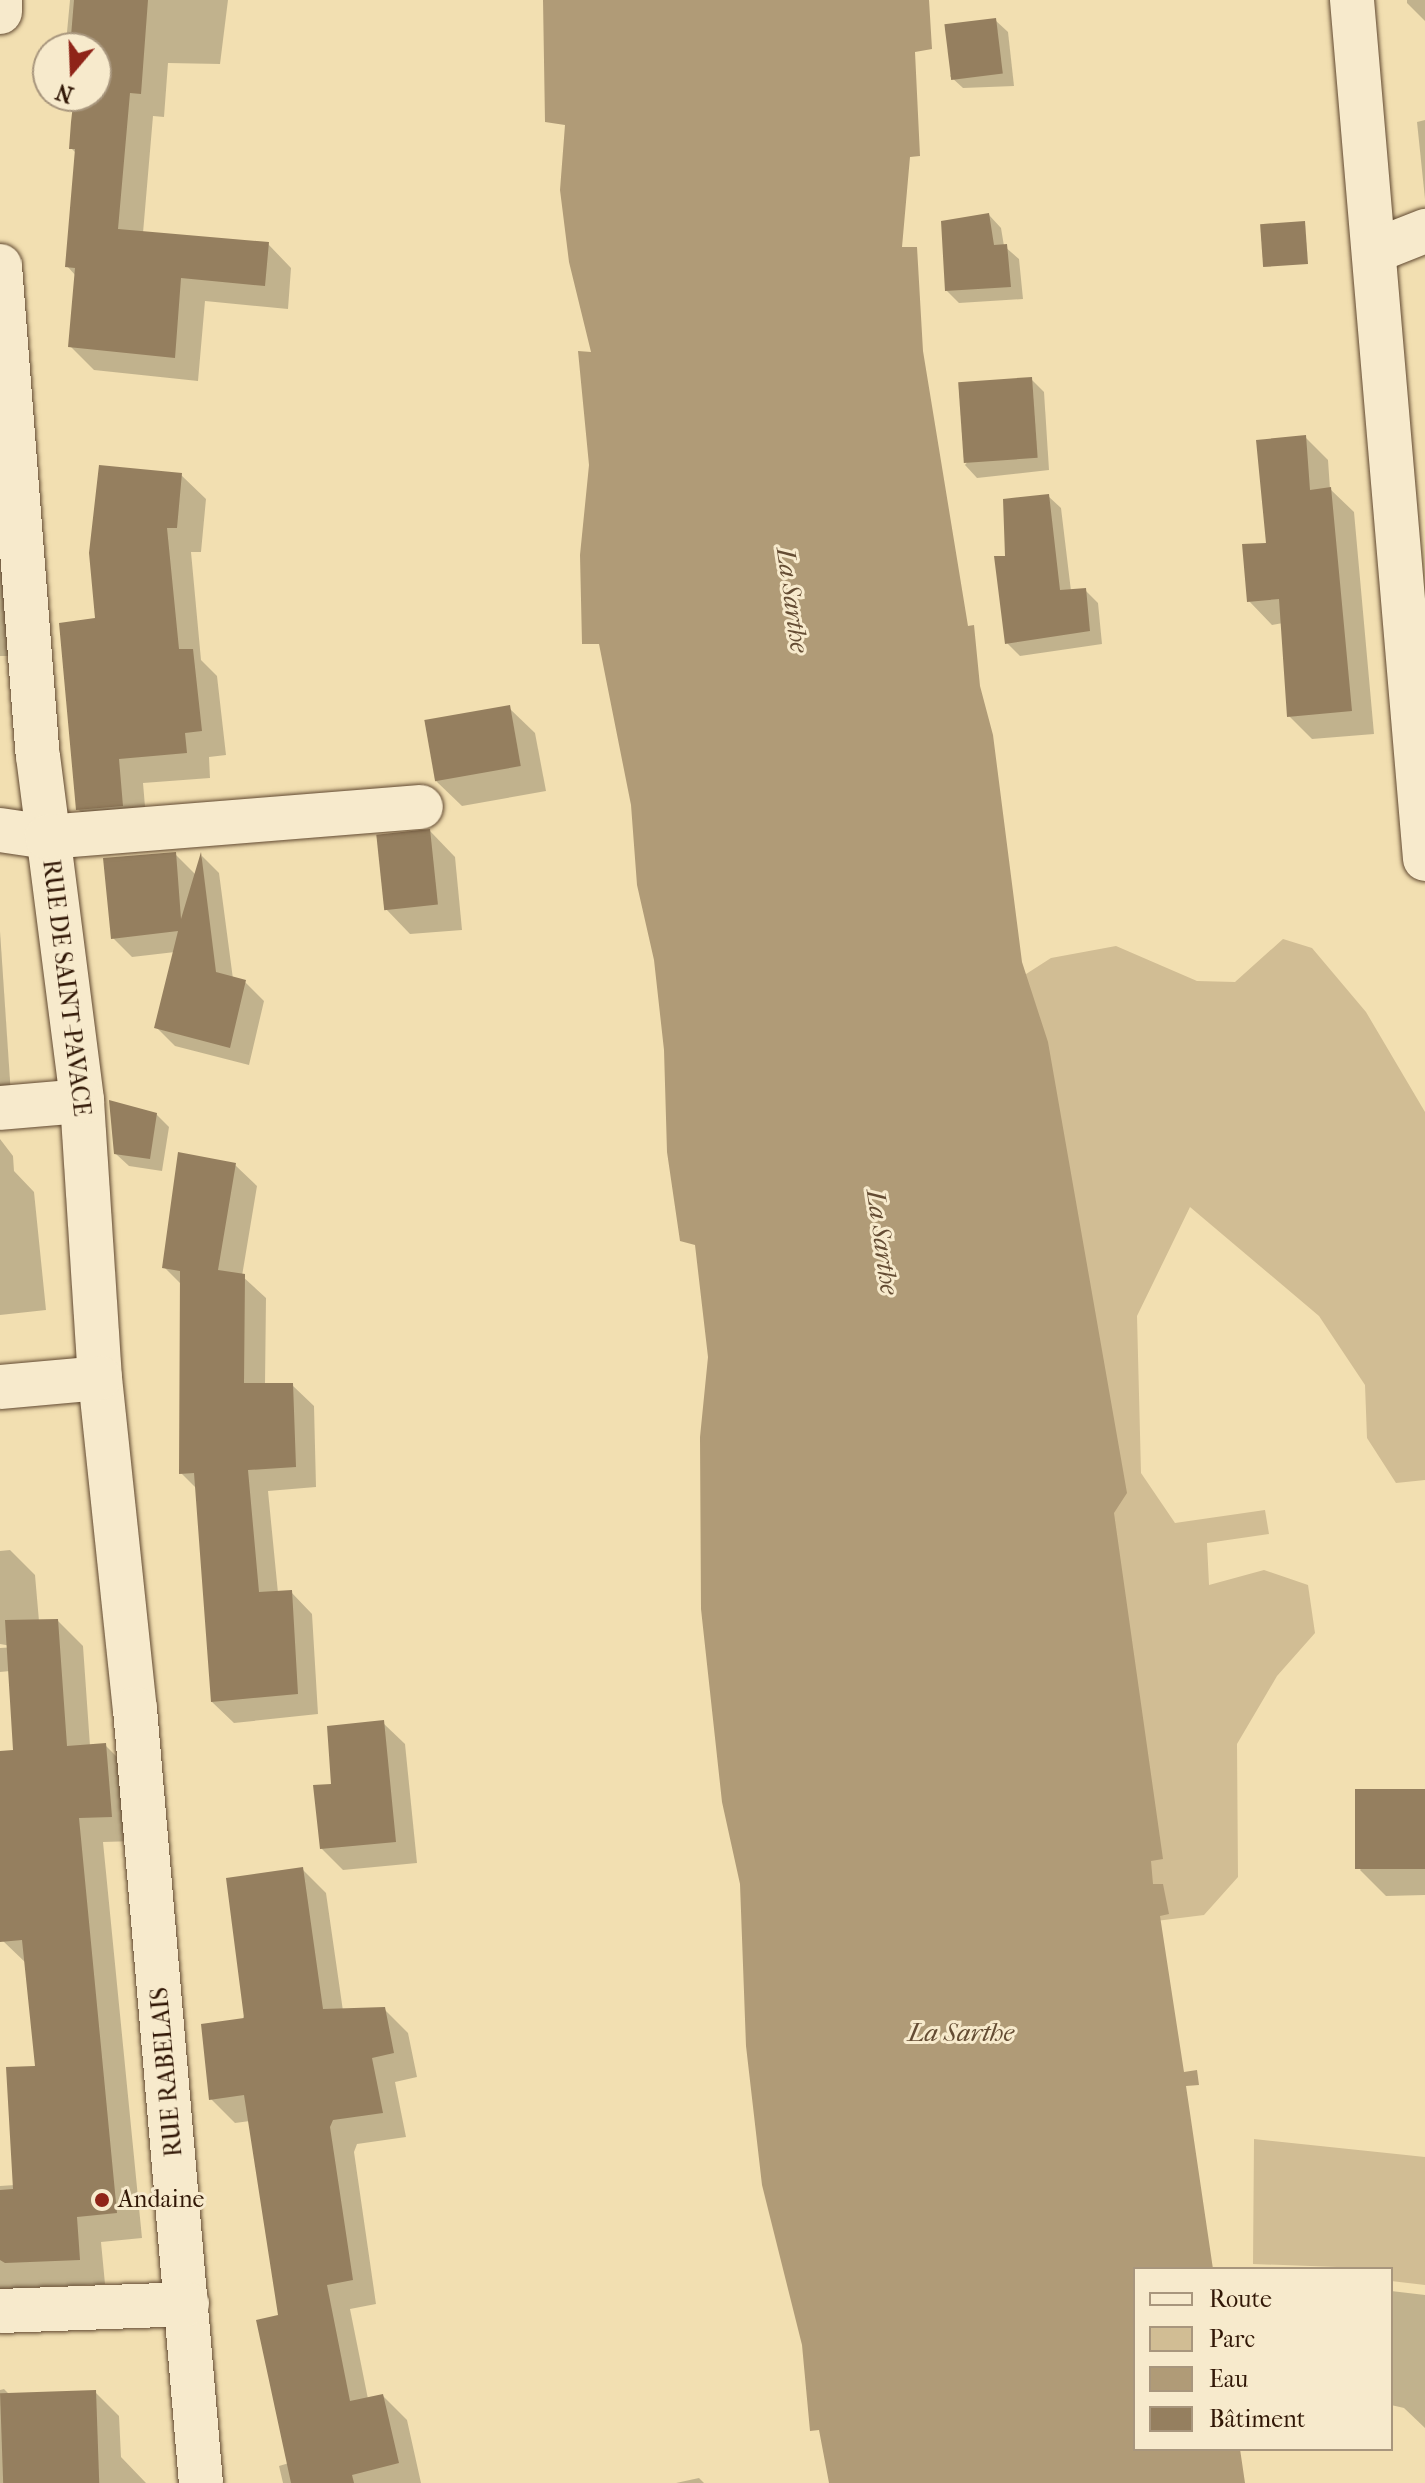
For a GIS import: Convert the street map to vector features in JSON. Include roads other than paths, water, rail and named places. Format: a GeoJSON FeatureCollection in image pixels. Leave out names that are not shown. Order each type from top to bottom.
{"type":"FeatureCollection","features":[{"type":"Feature","properties":{"kind":"street"},"geometry":{"type":"LineString","coordinates":[[0,0],[0,12]]}},
{"type":"Feature","properties":{"kind":"street"},"geometry":{"type":"LineString","coordinates":[[1352,0],[1377,250],[1425,859]]}},
{"type":"Feature","properties":{"kind":"street"},"geometry":{"type":"LineString","coordinates":[[1377,250],[1425,231]]}},
{"type":"Feature","properties":{"kind":"street","name":"RUE DE SAINT-PAVACE"},"geometry":{"type":"LineString","coordinates":[[0,266],[47,837],[82,1101],[100,1378],[135,1709]]}},
{"type":"Feature","properties":{"kind":"street"},"geometry":{"type":"LineString","coordinates":[[0,830],[47,837],[421,807]]}},
{"type":"Feature","properties":{"kind":"street"},"geometry":{"type":"LineString","coordinates":[[0,1108],[82,1101]]}},
{"type":"Feature","properties":{"kind":"street"},"geometry":{"type":"LineString","coordinates":[[0,1387],[100,1378]]}},
{"type":"Feature","properties":{"kind":"street","name":"RUE RABELAIS"},"geometry":{"type":"LineString","coordinates":[[135,1709],[201,2483]]}},
{"type":"Feature","properties":{"kind":"street"},"geometry":{"type":"LineString","coordinates":[[0,2311],[187,2304]]}},
{"type":"Feature","properties":{"kind":"water","name":"La Sarthe"},"geometry":{"type":"Polygon","coordinates":[[[543,0],[929,0],[932,49],[915,52],[920,156],[910,157],[902,247],[917,247],[923,351],[968,626],[974,625],[980,686],[993,735],[1022,962],[1048,1042],[1127,1493],[1114,1513],[1163,1859],[1151,1861],[1153,1884],[1163,1884],[1169,1914],[1160,1916],[1184,2072],[1197,2070],[1199,2085],[1186,2086],[1213,2267],[1133,2267],[1133,2451],[1240,2451],[1245,2483],[829,2483],[819,2430],[810,2431],[802,2345],[762,2185],[746,2046],[740,1884],[722,1802],[701,1609],[700,1437],[708,1357],[695,1245],[680,1241],[667,1152],[664,1050],[654,960],[637,885],[631,805],[599,644],[582,644],[580,555],[589,465],[578,351],[591,352],[569,262],[560,190],[565,125],[545,122],[543,0]]]}},
{"type":"Feature","properties":{"kind":"place","name":"Andaine"},"geometry":{"type":"Point","coordinates":[102,2200]}}]}
